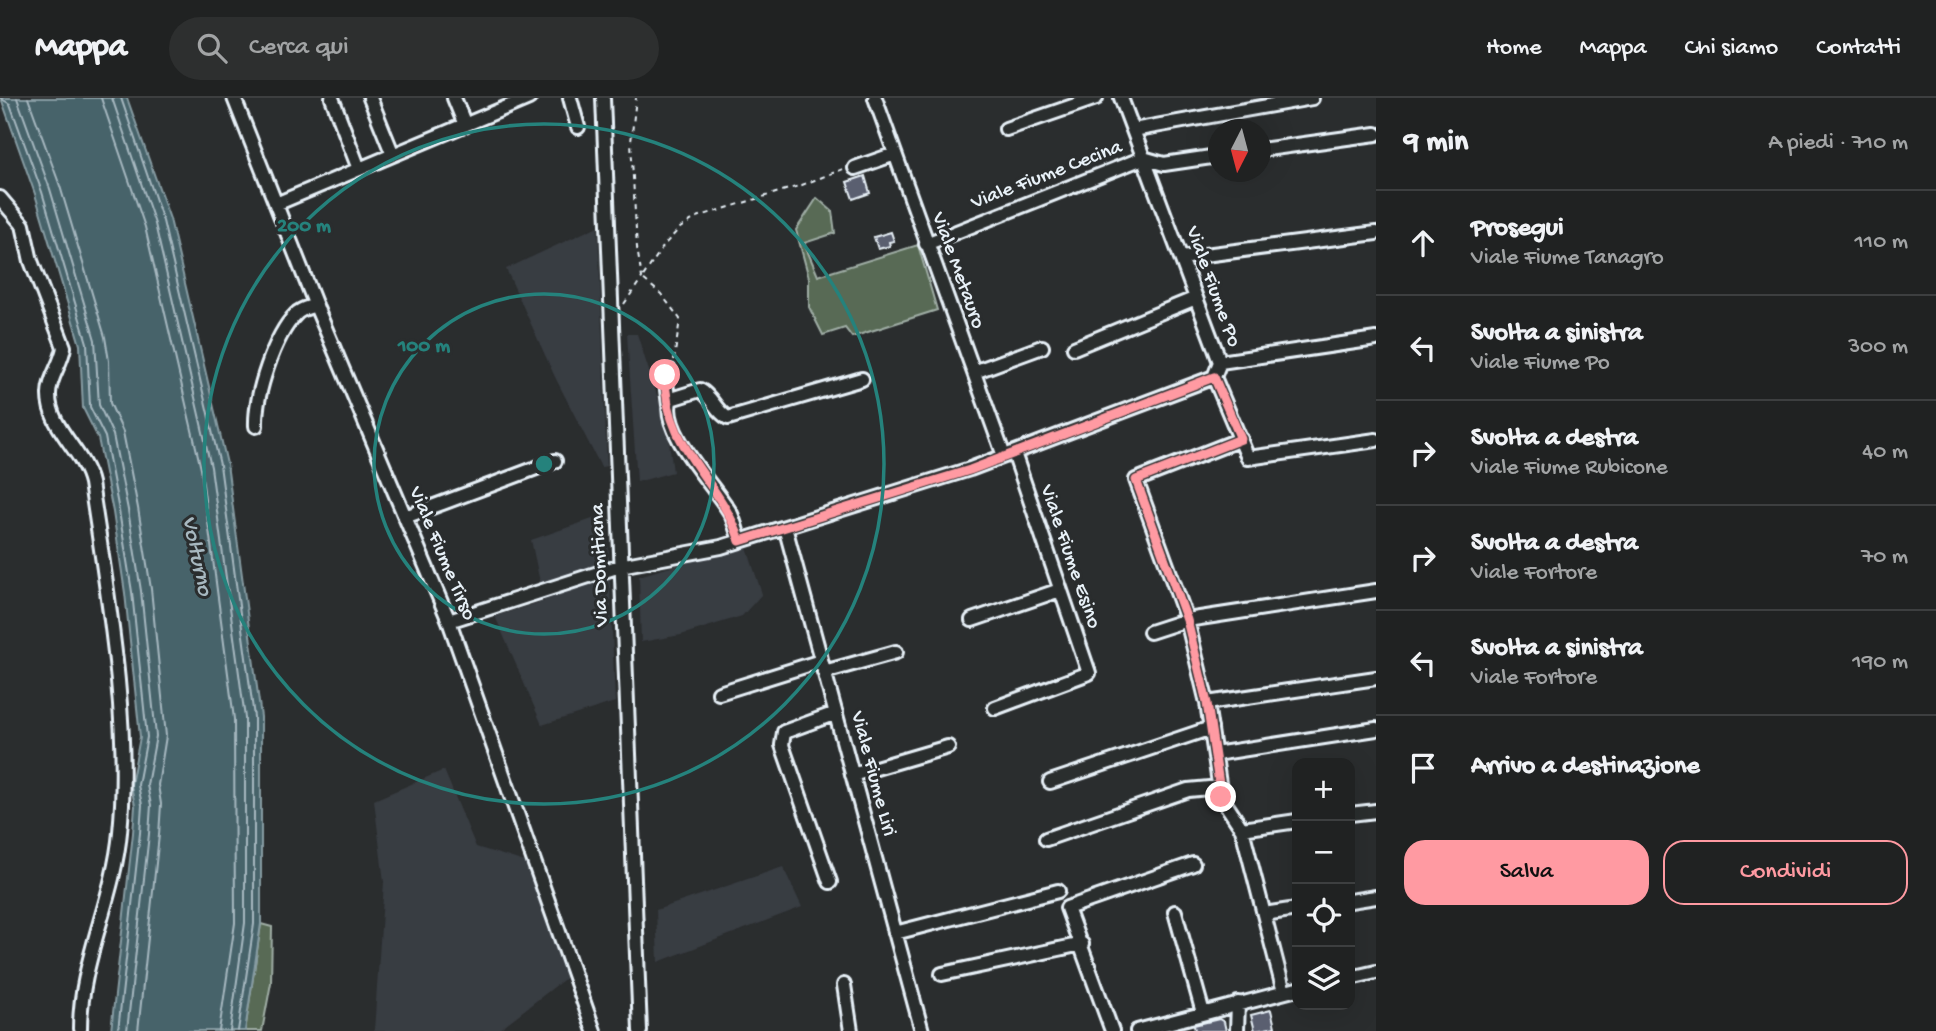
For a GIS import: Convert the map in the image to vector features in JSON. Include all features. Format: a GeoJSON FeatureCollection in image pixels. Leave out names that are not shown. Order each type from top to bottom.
{"type":"FeatureCollection","features":[{"type":"Feature","properties":{"kind":"street","name":"Viale Fiume Tirso"},"geometry":{"type":"LineString","coordinates":[[234,98],[316,305],[449,621],[594,1031]]}},
{"type":"Feature","properties":{"kind":"street"},"geometry":{"type":"LineString","coordinates":[[332,98],[359,169]]}},
{"type":"Feature","properties":{"kind":"street"},"geometry":{"type":"LineString","coordinates":[[370,98],[393,155]]}},
{"type":"Feature","properties":{"kind":"street"},"geometry":{"type":"LineString","coordinates":[[454,98],[465,125]]}},
{"type":"Feature","properties":{"kind":"street"},"geometry":{"type":"LineString","coordinates":[[276,204],[465,125],[502,103],[529,98]]}},
{"type":"Feature","properties":{"kind":"street"},"geometry":{"type":"LineString","coordinates":[[570,98],[578,127]]}},
{"type":"Feature","properties":{"kind":"street","name":"Via Domitiana"},"geometry":{"type":"LineString","coordinates":[[603,98],[640,1031]]}},
{"type":"Feature","properties":{"kind":"street","name":"Viale Metauro"},"geometry":{"type":"LineString","coordinates":[[875,98],[974,372],[1009,455]]}},
{"type":"Feature","properties":{"kind":"street"},"geometry":{"type":"LineString","coordinates":[[1006,129],[1096,98]]}},
{"type":"Feature","properties":{"kind":"street","name":"Viale Fiume Po"},"geometry":{"type":"LineString","coordinates":[[449,621],[621,566],[740,541],[785,527],[1009,455],[1214,377],[1220,362],[1121,98]]}},
{"type":"Feature","properties":{"kind":"street"},"geometry":{"type":"LineString","coordinates":[[1133,130],[1312,98]]}},
{"type":"Feature","properties":{"kind":"street"},"geometry":{"type":"LineString","coordinates":[[1271,149],[1376,134]]}},
{"type":"Feature","properties":{"kind":"street"},"geometry":{"type":"LineString","coordinates":[[855,167],[895,154]]}},
{"type":"Feature","properties":{"kind":"street"},"geometry":{"type":"LineString","coordinates":[[1143,158],[1164,164],[1208,158]]}},
{"type":"Feature","properties":{"kind":"street","name":"Viale Fiume Cecina"},"geometry":{"type":"LineString","coordinates":[[926,244],[1143,158]]}},
{"type":"Feature","properties":{"kind":"street"},"geometry":{"type":"LineString","coordinates":[[0,198],[23,225],[31,261],[64,347],[50,387],[50,401],[56,421],[89,472],[116,674],[123,784],[120,837],[80,998],[80,1029]]}},
{"type":"Feature","properties":{"kind":"street"},"geometry":{"type":"LineString","coordinates":[[1181,258],[1376,233]]}},
{"type":"Feature","properties":{"kind":"street"},"geometry":{"type":"LineString","coordinates":[[1074,348],[1196,298]]}},
{"type":"Feature","properties":{"kind":"street"},"geometry":{"type":"LineString","coordinates":[[256,426],[260,386],[285,331],[297,312],[316,305]]}},
{"type":"Feature","properties":{"kind":"street"},"geometry":{"type":"LineString","coordinates":[[1220,362],[1376,339]]}},
{"type":"Feature","properties":{"kind":"street"},"geometry":{"type":"LineString","coordinates":[[974,372],[1042,346]]}},
{"type":"Feature","properties":{"kind":"street"},"geometry":{"type":"LineString","coordinates":[[670,371],[665,375],[668,405],[688,456],[732,516],[740,541]]}},
{"type":"Feature","properties":{"kind":"street"},"geometry":{"type":"LineString","coordinates":[[1214,377],[1248,458],[1376,440]]}},
{"type":"Feature","properties":{"kind":"street"},"geometry":{"type":"LineString","coordinates":[[668,405],[671,399],[700,390],[706,393],[718,413],[727,418],[862,379]]}},
{"type":"Feature","properties":{"kind":"street"},"geometry":{"type":"LineString","coordinates":[[1241,439],[1136,480],[1187,620],[1207,703],[1221,797],[1242,829],[1284,992]]}},
{"type":"Feature","properties":{"kind":"street","name":"Viale Fiume Esino"},"geometry":{"type":"LineString","coordinates":[[995,708],[1089,673],[1009,455]]}},
{"type":"Feature","properties":{"kind":"street"},"geometry":{"type":"LineString","coordinates":[[405,517],[555,461]]}},
{"type":"Feature","properties":{"kind":"street","name":"Viale Fiume Liri"},"geometry":{"type":"LineString","coordinates":[[785,527],[922,1031]]}},
{"type":"Feature","properties":{"kind":"street"},"geometry":{"type":"LineString","coordinates":[[972,620],[1060,590]]}},
{"type":"Feature","properties":{"kind":"street"},"geometry":{"type":"LineString","coordinates":[[1150,632],[1187,620],[1376,591]]}},
{"type":"Feature","properties":{"kind":"street"},"geometry":{"type":"LineString","coordinates":[[719,693],[823,666],[895,652]]}},
{"type":"Feature","properties":{"kind":"street"},"geometry":{"type":"LineString","coordinates":[[1207,703],[1376,678]]}},
{"type":"Feature","properties":{"kind":"street"},"geometry":{"type":"LineString","coordinates":[[830,881],[782,738],[784,732],[836,713]]}},
{"type":"Feature","properties":{"kind":"street"},"geometry":{"type":"LineString","coordinates":[[1050,782],[1211,728]]}},
{"type":"Feature","properties":{"kind":"street"},"geometry":{"type":"LineString","coordinates":[[1215,754],[1376,729]]}},
{"type":"Feature","properties":{"kind":"street"},"geometry":{"type":"LineString","coordinates":[[852,775],[948,747]]}},
{"type":"Feature","properties":{"kind":"street"},"geometry":{"type":"LineString","coordinates":[[1046,839],[1188,790],[1220,787]]}},
{"type":"Feature","properties":{"kind":"street"},"geometry":{"type":"LineString","coordinates":[[1355,813],[1376,811]]}},
{"type":"Feature","properties":{"kind":"street"},"geometry":{"type":"LineString","coordinates":[[1242,829],[1292,822]]}},
{"type":"Feature","properties":{"kind":"street"},"geometry":{"type":"LineString","coordinates":[[1112,1031],[1068,908],[1193,864]]}},
{"type":"Feature","properties":{"kind":"street"},"geometry":{"type":"LineString","coordinates":[[895,933],[1058,891]]}},
{"type":"Feature","properties":{"kind":"street"},"geometry":{"type":"LineString","coordinates":[[1355,900],[1376,897]]}},
{"type":"Feature","properties":{"kind":"street"},"geometry":{"type":"LineString","coordinates":[[1264,914],[1292,910]]}},
{"type":"Feature","properties":{"kind":"street"},"geometry":{"type":"LineString","coordinates":[[1175,912],[1202,1013]]}},
{"type":"Feature","properties":{"kind":"street"},"geometry":{"type":"LineString","coordinates":[[942,974],[1082,944]]}},
{"type":"Feature","properties":{"kind":"street"},"geometry":{"type":"LineString","coordinates":[[1355,977],[1376,972]]}},
{"type":"Feature","properties":{"kind":"street"},"geometry":{"type":"LineString","coordinates":[[844,985],[851,1031]]}},
{"type":"Feature","properties":{"kind":"street"},"geometry":{"type":"LineString","coordinates":[[1137,1031],[1292,990]]}},
{"type":"Feature","properties":{"kind":"street"},"geometry":{"type":"LineString","coordinates":[[1237,1031],[1238,1003]]}},
{"type":"Feature","properties":{"kind":"path"},"geometry":{"type":"LineString","coordinates":[[636,98],[631,142],[637,248],[642,278],[661,294],[682,323],[670,371]]}},
{"type":"Feature","properties":{"kind":"path"},"geometry":{"type":"LineString","coordinates":[[610,316],[624,305],[672,236],[697,216],[802,185],[837,170],[855,167]]}},
{"type":"Feature","properties":{"kind":"shaded area"},"geometry":{"type":"Polygon","coordinates":[[[598,226],[607,466],[601,467],[555,377],[506,269],[598,226]]]}},
{"type":"Feature","properties":{"kind":"shaded area"},"geometry":{"type":"Polygon","coordinates":[[[627,334],[637,334],[667,426],[673,472],[637,482],[627,334]]]}},
{"type":"Feature","properties":{"kind":"shaded area"},"geometry":{"type":"Polygon","coordinates":[[[607,514],[615,702],[542,725],[495,616],[544,601],[531,540],[607,514]]]}},
{"type":"Feature","properties":{"kind":"shaded area"},"geometry":{"type":"Polygon","coordinates":[[[746,545],[762,594],[742,616],[681,635],[641,642],[639,576],[746,545]]]}},
{"type":"Feature","properties":{"kind":"shaded area"},"geometry":{"type":"Polygon","coordinates":[[[444,770],[476,847],[525,862],[567,977],[497,1031],[374,1031],[384,882],[374,800],[444,770]]]}},
{"type":"Feature","properties":{"kind":"shaded area"},"geometry":{"type":"Polygon","coordinates":[[[783,867],[802,907],[658,962],[656,910],[783,867]]]}},
{"type":"Feature","properties":{"kind":"green space"},"geometry":{"type":"Polygon","coordinates":[[[817,198],[832,211],[835,233],[804,243],[818,276],[918,245],[937,310],[852,337],[845,328],[823,335],[809,307],[809,278],[796,230],[817,198]]]}},
{"type":"Feature","properties":{"kind":"green space"},"geometry":{"type":"Polygon","coordinates":[[[261,924],[272,927],[271,983],[262,1031],[245,1031],[261,924]]]}},
{"type":"Feature","properties":{"kind":"water","name":"Volturno"},"geometry":{"type":"Polygon","coordinates":[[[1,98],[127,98],[170,219],[227,464],[261,717],[261,924],[245,1031],[111,1031],[133,833],[135,806],[131,785],[140,737],[125,593],[98,438],[83,408],[80,345],[35,194],[1,98]]]}},
{"type":"Feature","properties":{"kind":"building"},"geometry":{"type":"Polygon","coordinates":[[[865,176],[870,193],[853,199],[847,182],[865,176]]]}},
{"type":"Feature","properties":{"kind":"building"},"geometry":{"type":"Polygon","coordinates":[[[891,232],[894,241],[889,242],[890,246],[878,249],[874,237],[891,232]]]}},
{"type":"Feature","properties":{"kind":"building"},"geometry":{"type":"Polygon","coordinates":[[[1271,1010],[1275,1027],[1255,1031],[1251,1015],[1271,1010]]]}},
{"type":"Feature","properties":{"kind":"building"},"geometry":{"type":"Polygon","coordinates":[[[1219,1019],[1224,1022],[1226,1031],[1195,1031],[1194,1025],[1219,1019]]]}},
{"type":"Feature","properties":{"kind":"route"},"geometry":{"type":"LineString","coordinates":[[665,375],[670,412],[688,456],[732,516],[740,541],[970,470],[1214,377],[1241,439],[1136,480],[1187,620],[1207,703],[1221,797]]}}]}
